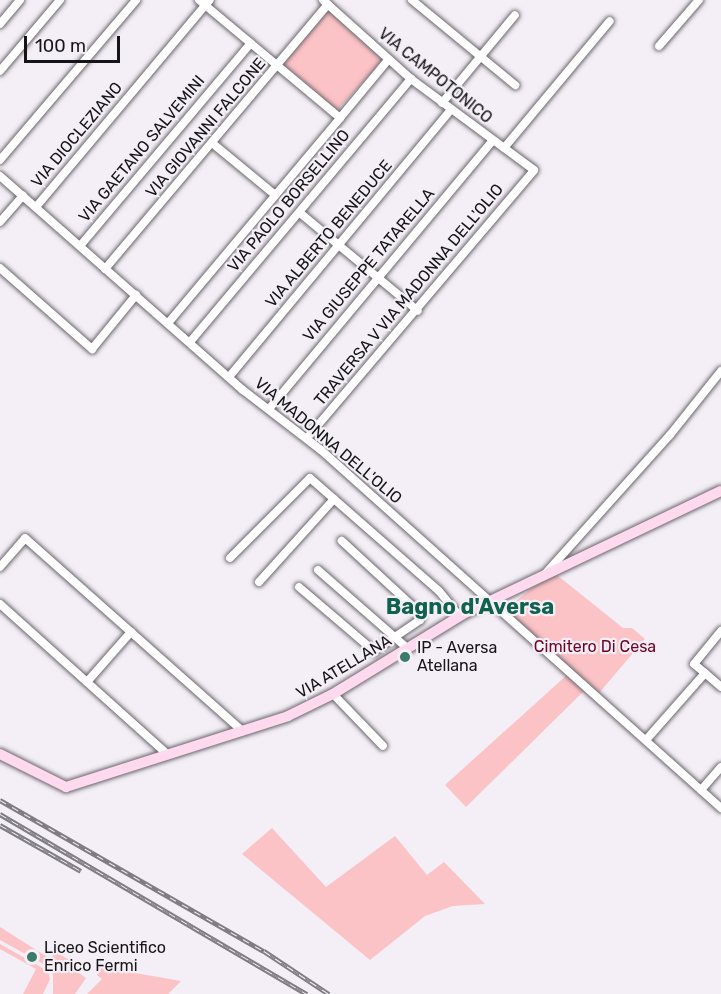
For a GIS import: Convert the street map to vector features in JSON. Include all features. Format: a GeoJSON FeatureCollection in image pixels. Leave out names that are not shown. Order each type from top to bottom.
{"type":"FeatureCollection","features":[{"type":"Feature","properties":{"kind":"main road","name":"VIA ATELLANA"},"geometry":{"type":"LineString","coordinates":[[0,754],[66,787],[242,731],[333,694],[459,616],[716,493]]}},
{"type":"Feature","properties":{"kind":"street"},"geometry":{"type":"LineString","coordinates":[[0,24],[20,0]]}},
{"type":"Feature","properties":{"kind":"street"},"geometry":{"type":"LineString","coordinates":[[0,71],[60,0]]}},
{"type":"Feature","properties":{"kind":"street"},"geometry":{"type":"LineString","coordinates":[[0,160],[136,0]]}},
{"type":"Feature","properties":{"kind":"street"},"geometry":{"type":"LineString","coordinates":[[412,0],[515,85]]}},
{"type":"Feature","properties":{"kind":"street"},"geometry":{"type":"LineString","coordinates":[[659,46],[699,0]]}},
{"type":"Feature","properties":{"kind":"street","name":"VIA CAMPOTONICO"},"geometry":{"type":"LineString","coordinates":[[325,1],[411,79],[451,111],[534,170]]}},
{"type":"Feature","properties":{"kind":"street","name":"VIA GIOVANNI FALCONE"},"geometry":{"type":"LineString","coordinates":[[105,269],[278,66],[325,1]]}},
{"type":"Feature","properties":{"kind":"street"},"geometry":{"type":"LineString","coordinates":[[205,2],[340,117]]}},
{"type":"Feature","properties":{"kind":"street","name":"VIA DIOCLEZIANO"},"geometry":{"type":"LineString","coordinates":[[36,207],[205,2]]}},
{"type":"Feature","properties":{"kind":"street"},"geometry":{"type":"LineString","coordinates":[[441,103],[515,15]]}},
{"type":"Feature","properties":{"kind":"street"},"geometry":{"type":"LineString","coordinates":[[504,148],[610,21]]}},
{"type":"Feature","properties":{"kind":"street","name":"VIA GAETANO SALVEMINI"},"geometry":{"type":"LineString","coordinates":[[80,246],[251,43]]}},
{"type":"Feature","properties":{"kind":"street"},"geometry":{"type":"LineString","coordinates":[[169,322],[388,60]]}},
{"type":"Feature","properties":{"kind":"street","name":"VIA PAOLO BORSELLINO"},"geometry":{"type":"LineString","coordinates":[[190,342],[411,79]]}},
{"type":"Feature","properties":{"kind":"street","name":"VIA ALBERTO BENEDUCE"},"geometry":{"type":"LineString","coordinates":[[229,376],[451,111]]}},
{"type":"Feature","properties":{"kind":"street","name":"VIA GIUSEPPE TATARELLA"},"geometry":{"type":"LineString","coordinates":[[269,408],[492,141]]}},
{"type":"Feature","properties":{"kind":"street"},"geometry":{"type":"LineString","coordinates":[[212,143],[275,195]]}},
{"type":"Feature","properties":{"kind":"street","name":"TRAVERSA V VIA MADONNA DELL'OLIO"},"geometry":{"type":"LineString","coordinates":[[307,438],[418,311],[534,170]]}},
{"type":"Feature","properties":{"kind":"street","name":"VIA MADONNA DELL'OLIO"},"geometry":{"type":"LineString","coordinates":[[0,176],[229,376],[307,438],[646,740]]}},
{"type":"Feature","properties":{"kind":"street"},"geometry":{"type":"LineString","coordinates":[[0,222],[23,196]]}},
{"type":"Feature","properties":{"kind":"street"},"geometry":{"type":"LineString","coordinates":[[300,213],[418,311]]}},
{"type":"Feature","properties":{"kind":"street"},"geometry":{"type":"LineString","coordinates":[[0,268],[92,349],[136,295]]}},
{"type":"Feature","properties":{"kind":"street"},"geometry":{"type":"LineString","coordinates":[[546,573],[662,444],[721,371]]}},
{"type":"Feature","properties":{"kind":"street"},"geometry":{"type":"LineString","coordinates":[[230,558],[304,480],[310,478],[439,591],[459,616]]}},
{"type":"Feature","properties":{"kind":"street"},"geometry":{"type":"LineString","coordinates":[[716,493],[721,502]]}},
{"type":"Feature","properties":{"kind":"street"},"geometry":{"type":"LineString","coordinates":[[259,582],[334,499]]}},
{"type":"Feature","properties":{"kind":"street"},"geometry":{"type":"LineString","coordinates":[[0,567],[25,538],[242,731]]}},
{"type":"Feature","properties":{"kind":"street"},"geometry":{"type":"LineString","coordinates":[[299,586],[374,651],[420,620],[421,614],[342,541]]}},
{"type":"Feature","properties":{"kind":"street"},"geometry":{"type":"LineString","coordinates":[[318,570],[407,648]]}},
{"type":"Feature","properties":{"kind":"street"},"geometry":{"type":"LineString","coordinates":[[0,604],[168,755]]}},
{"type":"Feature","properties":{"kind":"street"},"geometry":{"type":"LineString","coordinates":[[721,631],[694,664],[721,687]]}},
{"type":"Feature","properties":{"kind":"street"},"geometry":{"type":"LineString","coordinates":[[87,682],[131,632]]}},
{"type":"Feature","properties":{"kind":"street"},"geometry":{"type":"LineString","coordinates":[[705,673],[646,740],[721,808]]}},
{"type":"Feature","properties":{"kind":"street"},"geometry":{"type":"LineString","coordinates":[[333,694],[384,746]]}},
{"type":"Feature","properties":{"kind":"street"},"geometry":{"type":"LineString","coordinates":[[701,790],[721,767]]}},
{"type":"Feature","properties":{"kind":"green space"},"geometry":{"type":"Polygon","coordinates":[[[329,10],[383,60],[334,113],[280,63],[329,10]]]}},
{"type":"Feature","properties":{"kind":"green space","name":"Cimitero Di Cesa"},"geometry":{"type":"Polygon","coordinates":[[[557,575],[623,628],[632,628],[645,639],[599,693],[503,612],[534,586],[557,575]]]}},
{"type":"Feature","properties":{"kind":"green space"},"geometry":{"type":"Polygon","coordinates":[[[568,674],[586,689],[466,807],[445,785],[568,674]]]}},
{"type":"Feature","properties":{"kind":"green space"},"geometry":{"type":"Polygon","coordinates":[[[272,828],[326,887],[395,836],[427,875],[444,862],[485,904],[453,906],[425,916],[370,960],[242,854],[272,828]]]}},
{"type":"Feature","properties":{"kind":"green space"},"geometry":{"type":"Polygon","coordinates":[[[0,927],[49,958],[45,965],[0,940],[0,927]]]}},
{"type":"Feature","properties":{"kind":"green space"},"geometry":{"type":"Polygon","coordinates":[[[0,944],[48,971],[50,979],[43,994],[23,994],[36,969],[0,949],[0,944]]]}},
{"type":"Feature","properties":{"kind":"green space"},"geometry":{"type":"Polygon","coordinates":[[[55,952],[75,963],[72,968],[86,978],[75,994],[53,994],[53,974],[46,967],[55,952]]]}},
{"type":"Feature","properties":{"kind":"green space"},"geometry":{"type":"Polygon","coordinates":[[[101,967],[181,981],[168,994],[87,994],[102,979],[97,975],[101,967]]]}},
{"type":"Feature","properties":{"kind":"railway"},"geometry":{"type":"LineString","coordinates":[[0,800],[264,951],[329,994]]}},
{"type":"Feature","properties":{"kind":"railway"},"geometry":{"type":"LineString","coordinates":[[0,814],[307,994]]}},
{"type":"Feature","properties":{"kind":"railway"},"geometry":{"type":"LineString","coordinates":[[0,825],[81,871]]}},
{"type":"Feature","properties":{"kind":"place","name":"IP - Aversa Atellana"},"geometry":{"type":"Point","coordinates":[405,657]}},
{"type":"Feature","properties":{"kind":"place","name":"Liceo Scientifico Enrico Fermi"},"geometry":{"type":"Point","coordinates":[32,957]}},
{"type":"Feature","properties":{"kind":"district","name":"Bagno d'Aversa"},"geometry":{"type":"Point","coordinates":[470,607]}}]}
